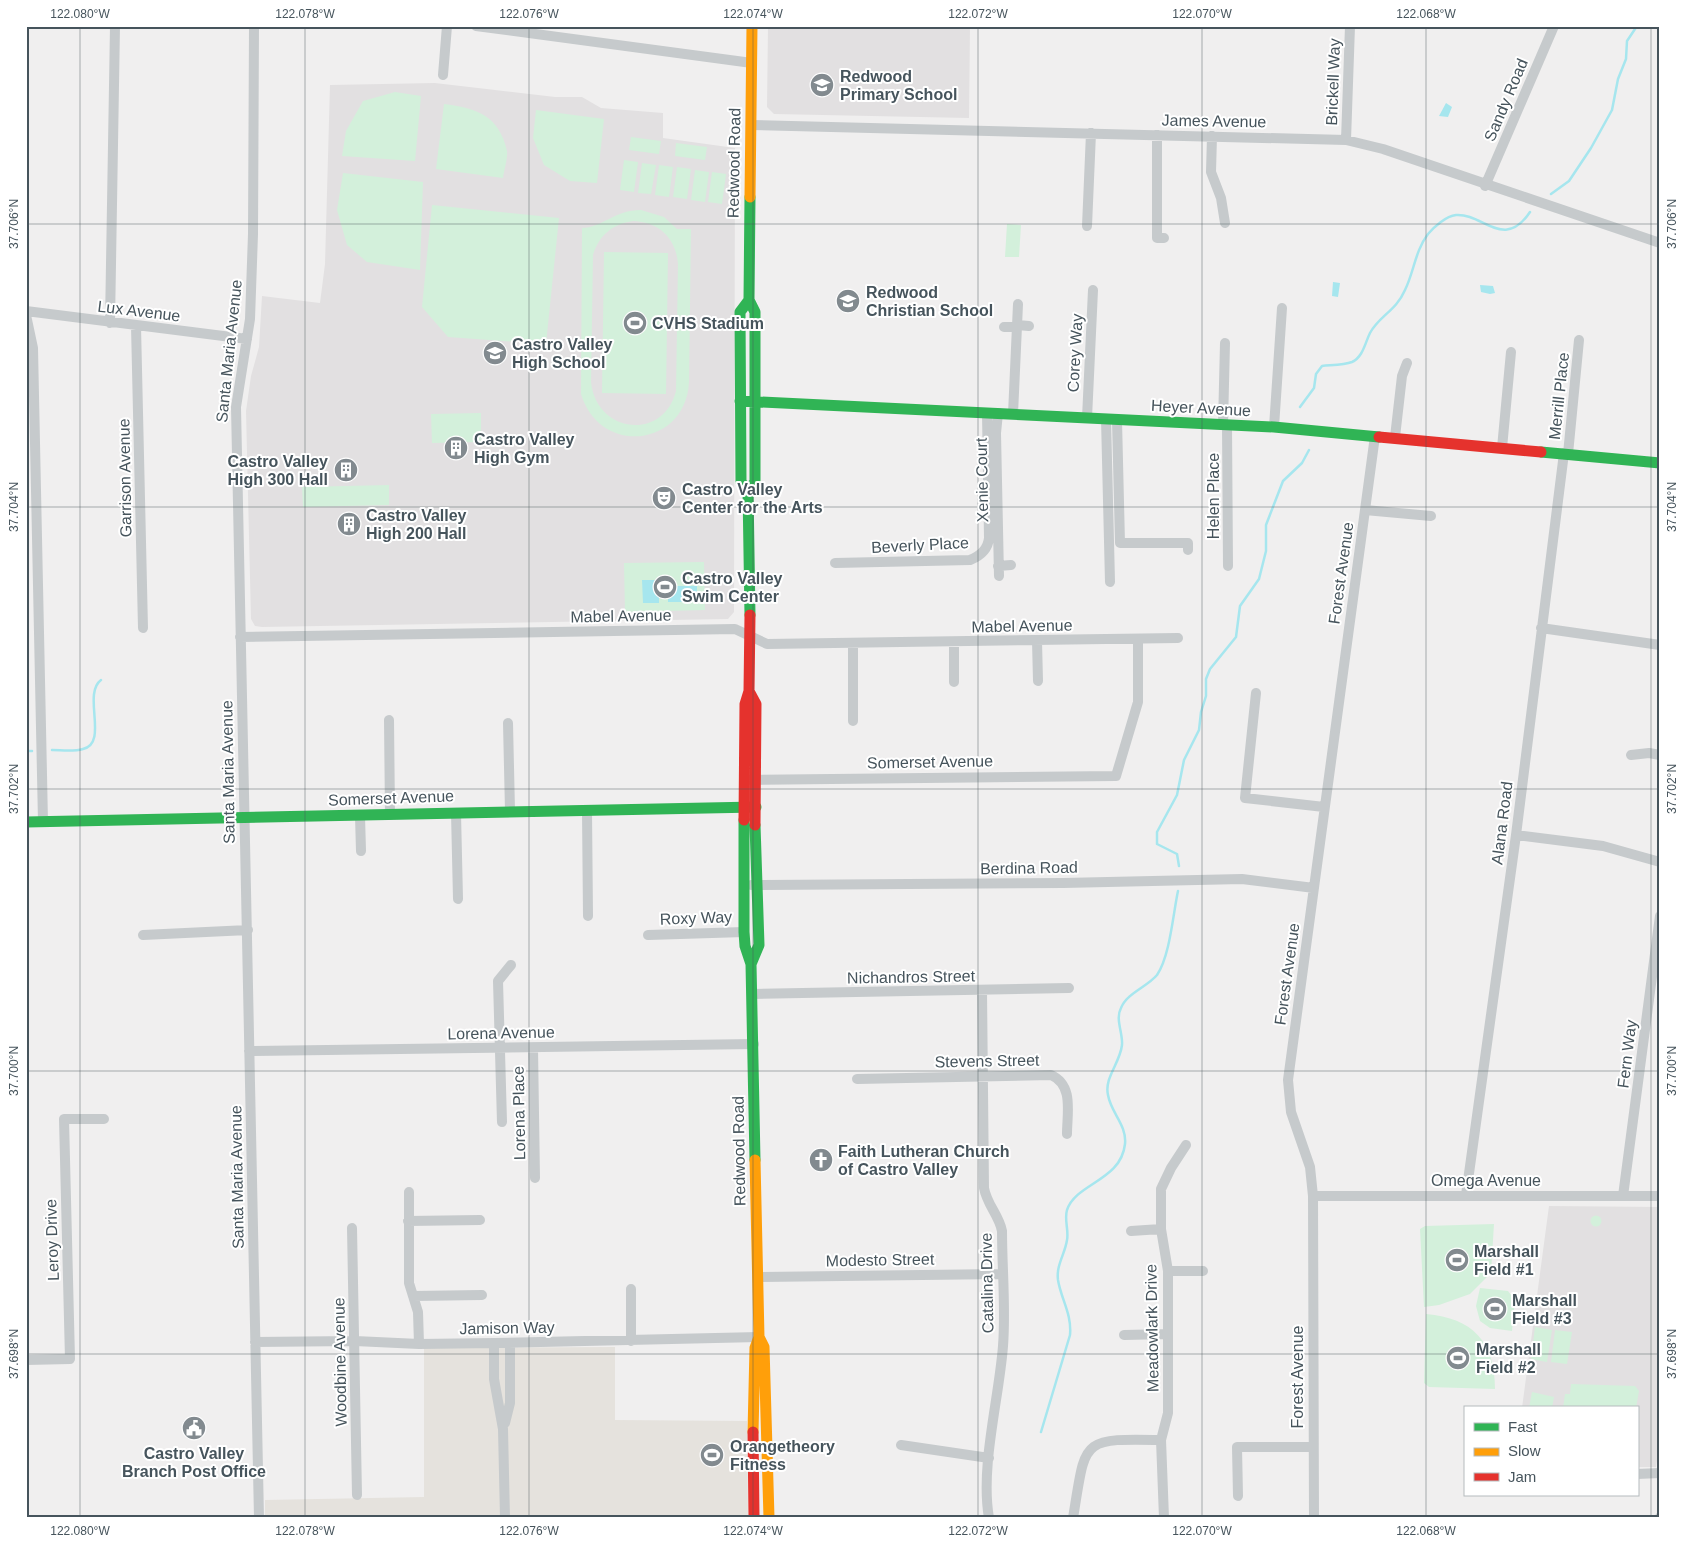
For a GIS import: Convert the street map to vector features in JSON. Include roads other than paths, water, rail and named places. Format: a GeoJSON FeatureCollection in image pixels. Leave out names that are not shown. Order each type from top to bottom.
{"type":"FeatureCollection","features":[{"type":"Feature","properties":{"kind":"main road","name":"Redwood Road"},"geometry":{"type":"LineString","coordinates":[[748,490],[755,482],[755,312],[749,300],[752,26]]}},
{"type":"Feature","properties":{"kind":"main road","name":"Redwood Road"},"geometry":{"type":"LineString","coordinates":[[749,300],[740,312],[740,401],[741,482],[748,490],[749,691],[756,704],[744,932],[745,946],[751,964],[758,1277],[759,1338],[755,1348],[753,1386],[754,1518]]}},
{"type":"Feature","properties":{"kind":"main road","name":"Heyer Avenue"},"geometry":{"type":"LineString","coordinates":[[740,401],[1274,427],[1660,463]]}},
{"type":"Feature","properties":{"kind":"main road","name":"Redwood Road"},"geometry":{"type":"LineString","coordinates":[[750,807],[758,885],[759,945],[751,964]]}},
{"type":"Feature","properties":{"kind":"main road","name":"Somerset Avenue"},"geometry":{"type":"LineString","coordinates":[[26,822],[750,807]]}},
{"type":"Feature","properties":{"kind":"main road","name":"Redwood Road"},"geometry":{"type":"LineString","coordinates":[[759,1338],[764,1347],[769,1518]]}},
{"type":"Feature","properties":{"kind":"street"},"geometry":{"type":"LineString","coordinates":[[110,322],[115,26]]}},
{"type":"Feature","properties":{"kind":"street","name":"Santa Maria Avenue"},"geometry":{"type":"LineString","coordinates":[[254,26],[253,234],[247,339],[236,407],[259,1518]]}},
{"type":"Feature","properties":{"kind":"street"},"geometry":{"type":"LineString","coordinates":[[443,75],[447,26]]}},
{"type":"Feature","properties":{"kind":"street","name":"Brickell Way"},"geometry":{"type":"LineString","coordinates":[[1346,140],[1350,26]]}},
{"type":"Feature","properties":{"kind":"street","name":"Sandy Road"},"geometry":{"type":"LineString","coordinates":[[1485,186],[1554,26]]}},
{"type":"Feature","properties":{"kind":"street"},"geometry":{"type":"LineString","coordinates":[[483,27],[752,63]]}},
{"type":"Feature","properties":{"kind":"street","name":"James Avenue"},"geometry":{"type":"LineString","coordinates":[[751,124],[1346,140],[1383,150],[1485,186],[1660,243]]}},
{"type":"Feature","properties":{"kind":"street"},"geometry":{"type":"LineString","coordinates":[[1087,226],[1092,133]]}},
{"type":"Feature","properties":{"kind":"street"},"geometry":{"type":"LineString","coordinates":[[1157,135],[1157,238],[1164,238]]}},
{"type":"Feature","properties":{"kind":"street"},"geometry":{"type":"LineString","coordinates":[[1212,136],[1211,172],[1221,198],[1225,223]]}},
{"type":"Feature","properties":{"kind":"street","name":"Corey Way"},"geometry":{"type":"LineString","coordinates":[[1087,418],[1093,290]]}},
{"type":"Feature","properties":{"kind":"street"},"geometry":{"type":"LineString","coordinates":[[1013,414],[1018,304]]}},
{"type":"Feature","properties":{"kind":"street"},"geometry":{"type":"LineString","coordinates":[[1274,427],[1282,308]]}},
{"type":"Feature","properties":{"kind":"street","name":"Lux Avenue"},"geometry":{"type":"LineString","coordinates":[[26,311],[247,339]]}},
{"type":"Feature","properties":{"kind":"street"},"geometry":{"type":"LineString","coordinates":[[26,315],[33,348],[43,822]]}},
{"type":"Feature","properties":{"kind":"street","name":"Garrison Avenue"},"geometry":{"type":"LineString","coordinates":[[136,326],[143,628]]}},
{"type":"Feature","properties":{"kind":"street"},"geometry":{"type":"LineString","coordinates":[[1004,326],[1030,326]]}},
{"type":"Feature","properties":{"kind":"street","name":"Merrill Place"},"geometry":{"type":"LineString","coordinates":[[1566,454],[1579,340]]}},
{"type":"Feature","properties":{"kind":"street","name":"Helen Place"},"geometry":{"type":"LineString","coordinates":[[1225,343],[1228,566]]}},
{"type":"Feature","properties":{"kind":"street"},"geometry":{"type":"LineString","coordinates":[[1502,448],[1511,352]]}},
{"type":"Feature","properties":{"kind":"street"},"geometry":{"type":"LineString","coordinates":[[1395,438],[1402,376],[1407,363]]}},
{"type":"Feature","properties":{"kind":"street","name":"Beverly Place"},"geometry":{"type":"LineString","coordinates":[[835,563],[970,560],[983,552],[989,538],[992,413]]}},
{"type":"Feature","properties":{"kind":"street","name":"Xenie Court"},"geometry":{"type":"LineString","coordinates":[[992,413],[996,433],[998,571],[1011,565]]}},
{"type":"Feature","properties":{"kind":"street"},"geometry":{"type":"LineString","coordinates":[[1112,419],[1120,543],[1188,543],[1188,550]]}},
{"type":"Feature","properties":{"kind":"street"},"geometry":{"type":"LineString","coordinates":[[1110,582],[1112,419]]}},
{"type":"Feature","properties":{"kind":"street","name":"Forest Avenue"},"geometry":{"type":"LineString","coordinates":[[1314,1518],[1312,1447],[1312,1196],[1310,1167],[1291,1112],[1288,1080],[1375,436]]}},
{"type":"Feature","properties":{"kind":"street","name":"Alana Road"},"geometry":{"type":"LineString","coordinates":[[1466,1195],[1516,835],[1541,628],[1566,454]]}},
{"type":"Feature","properties":{"kind":"street"},"geometry":{"type":"LineString","coordinates":[[1366,510],[1431,516]]}},
{"type":"Feature","properties":{"kind":"street"},"geometry":{"type":"LineString","coordinates":[[1541,628],[1660,645]]}},
{"type":"Feature","properties":{"kind":"street","name":"Mabel Avenue"},"geometry":{"type":"LineString","coordinates":[[240,637],[735,629],[767,644],[1178,638]]}},
{"type":"Feature","properties":{"kind":"street","name":"Somerset Avenue"},"geometry":{"type":"LineString","coordinates":[[751,780],[1116,776],[1138,702],[1138,640]]}},
{"type":"Feature","properties":{"kind":"street"},"geometry":{"type":"LineString","coordinates":[[1036,641],[1038,681]]}},
{"type":"Feature","properties":{"kind":"street"},"geometry":{"type":"LineString","coordinates":[[954,642],[954,682]]}},
{"type":"Feature","properties":{"kind":"street"},"geometry":{"type":"LineString","coordinates":[[853,643],[853,721]]}},
{"type":"Feature","properties":{"kind":"street"},"geometry":{"type":"LineString","coordinates":[[1256,693],[1245,798],[1324,807]]}},
{"type":"Feature","properties":{"kind":"street"},"geometry":{"type":"LineString","coordinates":[[389,720],[390,815]]}},
{"type":"Feature","properties":{"kind":"street"},"geometry":{"type":"LineString","coordinates":[[508,723],[510,811]]}},
{"type":"Feature","properties":{"kind":"street"},"geometry":{"type":"LineString","coordinates":[[1631,755],[1649,753],[1660,756]]}},
{"type":"Feature","properties":{"kind":"street"},"geometry":{"type":"LineString","coordinates":[[588,811],[588,916]]}},
{"type":"Feature","properties":{"kind":"street"},"geometry":{"type":"LineString","coordinates":[[456,813],[458,900]]}},
{"type":"Feature","properties":{"kind":"street"},"geometry":{"type":"LineString","coordinates":[[360,816],[361,851]]}},
{"type":"Feature","properties":{"kind":"street"},"geometry":{"type":"LineString","coordinates":[[1516,835],[1603,846],[1660,862]]}},
{"type":"Feature","properties":{"kind":"street","name":"Berdina Road"},"geometry":{"type":"LineString","coordinates":[[745,885],[1242,879],[1314,888]]}},
{"type":"Feature","properties":{"kind":"street","name":"Fern Way"},"geometry":{"type":"LineString","coordinates":[[1623,1196],[1660,916]]}},
{"type":"Feature","properties":{"kind":"street"},"geometry":{"type":"LineString","coordinates":[[143,935],[248,930]]}},
{"type":"Feature","properties":{"kind":"street","name":"Roxy Way"},"geometry":{"type":"LineString","coordinates":[[648,935],[744,932]]}},
{"type":"Feature","properties":{"kind":"street"},"geometry":{"type":"LineString","coordinates":[[502,1122],[498,981],[511,965]]}},
{"type":"Feature","properties":{"kind":"street","name":"Nichandros Street"},"geometry":{"type":"LineString","coordinates":[[752,994],[1069,988]]}},
{"type":"Feature","properties":{"kind":"street","name":"Catalina Drive"},"geometry":{"type":"LineString","coordinates":[[982,991],[984,1188],[986,1199],[1000,1220],[1002,1231],[1003,1344],[986,1494],[989,1518]]}},
{"type":"Feature","properties":{"kind":"street","name":"Lorena Avenue"},"geometry":{"type":"LineString","coordinates":[[249,1051],[754,1044]]}},
{"type":"Feature","properties":{"kind":"street","name":"Lorena Place"},"geometry":{"type":"LineString","coordinates":[[533,1048],[535,1178]]}},
{"type":"Feature","properties":{"kind":"street","name":"Stevens Street"},"geometry":{"type":"LineString","coordinates":[[857,1079],[1051,1076],[1060,1080],[1066,1088],[1067,1134]]}},
{"type":"Feature","properties":{"kind":"street","name":"Leroy Drive"},"geometry":{"type":"LineString","coordinates":[[26,1360],[70,1359],[64,1119],[104,1119]]}},
{"type":"Feature","properties":{"kind":"street","name":"Meadowlark Drive"},"geometry":{"type":"LineString","coordinates":[[1164,1518],[1161,1440],[1168,1413],[1168,1271],[1161,1229],[1161,1189],[1186,1144]]}},
{"type":"Feature","properties":{"kind":"street"},"geometry":{"type":"LineString","coordinates":[[409,1192],[409,1283],[418,1312],[418,1344]]}},
{"type":"Feature","properties":{"kind":"street","name":"Omega Avenue"},"geometry":{"type":"LineString","coordinates":[[1312,1196],[1660,1196]]}},
{"type":"Feature","properties":{"kind":"street"},"geometry":{"type":"LineString","coordinates":[[408,1221],[480,1220]]}},
{"type":"Feature","properties":{"kind":"street","name":"Woodbine Avenue"},"geometry":{"type":"LineString","coordinates":[[352,1228],[357,1495]]}},
{"type":"Feature","properties":{"kind":"street"},"geometry":{"type":"LineString","coordinates":[[1131,1231],[1161,1229]]}},
{"type":"Feature","properties":{"kind":"street"},"geometry":{"type":"LineString","coordinates":[[1168,1271],[1203,1271]]}},
{"type":"Feature","properties":{"kind":"street","name":"Modesto Street"},"geometry":{"type":"LineString","coordinates":[[758,1277],[1002,1274]]}},
{"type":"Feature","properties":{"kind":"street"},"geometry":{"type":"LineString","coordinates":[[630,1290],[631,1342]]}},
{"type":"Feature","properties":{"kind":"street"},"geometry":{"type":"LineString","coordinates":[[413,1296],[482,1295]]}},
{"type":"Feature","properties":{"kind":"street"},"geometry":{"type":"LineString","coordinates":[[1124,1334],[1168,1334]]}},
{"type":"Feature","properties":{"kind":"street","name":"Jamison Way"},"geometry":{"type":"LineString","coordinates":[[255,1342],[355,1341],[418,1344],[631,1342],[759,1338]]}},
{"type":"Feature","properties":{"kind":"street"},"geometry":{"type":"LineString","coordinates":[[494,1343],[494,1379],[504,1429],[505,1518]]}},
{"type":"Feature","properties":{"kind":"street"},"geometry":{"type":"LineString","coordinates":[[504,1429],[510,1403],[510,1343]]}},
{"type":"Feature","properties":{"kind":"street"},"geometry":{"type":"LineString","coordinates":[[1073,1518],[1082,1468],[1090,1448],[1099,1442],[1110,1440],[1161,1440]]}},
{"type":"Feature","properties":{"kind":"street"},"geometry":{"type":"LineString","coordinates":[[901,1445],[989,1458]]}},
{"type":"Feature","properties":{"kind":"street"},"geometry":{"type":"LineString","coordinates":[[1238,1496],[1237,1447],[1312,1447]]}},
{"type":"Feature","properties":{"kind":"street"},"geometry":{"type":"LineString","coordinates":[[1638,1474],[1660,1473]]}},
{"type":"Feature","properties":{"kind":"water"},"geometry":{"type":"Polygon","coordinates":[[[1446,103],[1452,107],[1448,117],[1439,116],[1446,103]]]}},
{"type":"Feature","properties":{"kind":"water"},"geometry":{"type":"Polygon","coordinates":[[[1333,282],[1340,283],[1338,297],[1332,296],[1333,282]]]}},
{"type":"Feature","properties":{"kind":"water"},"geometry":{"type":"Polygon","coordinates":[[[1480,285],[1493,286],[1495,293],[1481,292],[1480,285]]]}},
{"type":"Feature","properties":{"kind":"water"},"geometry":{"type":"Polygon","coordinates":[[[642,580],[659,580],[659,603],[643,603],[642,580]]]}},
{"type":"Feature","properties":{"kind":"water"},"geometry":{"type":"Polygon","coordinates":[[[668,586],[697,586],[697,602],[668,602],[668,586]]]}},
{"type":"Feature","properties":{"kind":"waterway"},"geometry":{"type":"LineString","coordinates":[[1551,194],[1569,181],[1591,148],[1612,110],[1618,79],[1626,59],[1627,41],[1637,26]]}},
{"type":"Feature","properties":{"kind":"waterway"},"geometry":{"type":"LineString","coordinates":[[1300,407],[1314,388],[1316,374],[1322,366],[1349,363],[1359,357],[1374,327],[1401,297],[1408,283],[1420,247],[1428,234],[1437,225],[1448,217],[1456,215],[1466,216],[1502,230],[1511,229],[1520,223],[1530,212]]}},
{"type":"Feature","properties":{"kind":"waterway"},"geometry":{"type":"LineString","coordinates":[[1179,866],[1177,854],[1157,844],[1157,832],[1177,795],[1184,760],[1199,730],[1201,712],[1206,696],[1206,679],[1210,669],[1236,637],[1240,606],[1259,579],[1266,551],[1266,525],[1283,481],[1302,463],[1309,450]]}},
{"type":"Feature","properties":{"kind":"waterway"},"geometry":{"type":"LineString","coordinates":[[52,750],[79,750],[90,745],[94,738],[95,728],[94,696],[96,687],[101,680]]}},
{"type":"Feature","properties":{"kind":"waterway"},"geometry":{"type":"LineString","coordinates":[[26,751],[32,751]]}},
{"type":"Feature","properties":{"kind":"waterway"},"geometry":{"type":"LineString","coordinates":[[1041,1432],[1070,1335],[1068,1313],[1058,1280],[1059,1264],[1067,1240],[1067,1210],[1079,1194],[1107,1174],[1116,1166],[1122,1156],[1125,1144],[1124,1131],[1112,1108],[1107,1089],[1110,1076],[1121,1052],[1119,1012],[1128,998],[1153,979],[1161,967],[1168,946],[1178,891]]}},
{"type":"Feature","properties":{"kind":"place","name":"Redwood Primary School"},"geometry":{"type":"Point","coordinates":[822,85]}},
{"type":"Feature","properties":{"kind":"place","name":"Redwood Christian School"},"geometry":{"type":"Point","coordinates":[848,301]}},
{"type":"Feature","properties":{"kind":"place","name":"CVHS Stadium"},"geometry":{"type":"Point","coordinates":[635,323]}},
{"type":"Feature","properties":{"kind":"place","name":"Castro Valley High School"},"geometry":{"type":"Point","coordinates":[495,353]}},
{"type":"Feature","properties":{"kind":"place","name":"Castro Valley High Gym"},"geometry":{"type":"Point","coordinates":[456,448]}},
{"type":"Feature","properties":{"kind":"place","name":"Castro Valley High 300 Hall"},"geometry":{"type":"Point","coordinates":[346,470]}},
{"type":"Feature","properties":{"kind":"place","name":"Castro Valley Center for the Arts"},"geometry":{"type":"Point","coordinates":[664,498]}},
{"type":"Feature","properties":{"kind":"place","name":"Castro Valley High 200 Hall"},"geometry":{"type":"Point","coordinates":[349,524]}},
{"type":"Feature","properties":{"kind":"place","name":"Castro Valley Swim Center"},"geometry":{"type":"Point","coordinates":[665,587]}},
{"type":"Feature","properties":{"kind":"place","name":"Faith Lutheran Church of Castro Valley"},"geometry":{"type":"Point","coordinates":[821,1160]}},
{"type":"Feature","properties":{"kind":"place","name":"Marshall Field #1"},"geometry":{"type":"Point","coordinates":[1457,1260]}},
{"type":"Feature","properties":{"kind":"place","name":"Marshall Field #3"},"geometry":{"type":"Point","coordinates":[1495,1309]}},
{"type":"Feature","properties":{"kind":"place","name":"Marshall Field #2"},"geometry":{"type":"Point","coordinates":[1458,1358]}},
{"type":"Feature","properties":{"kind":"place","name":"Castro Valley Branch Post Office"},"geometry":{"type":"Point","coordinates":[194,1428]}},
{"type":"Feature","properties":{"kind":"place","name":"Orangetheory Fitness"},"geometry":{"type":"Point","coordinates":[712,1455]}}]}
